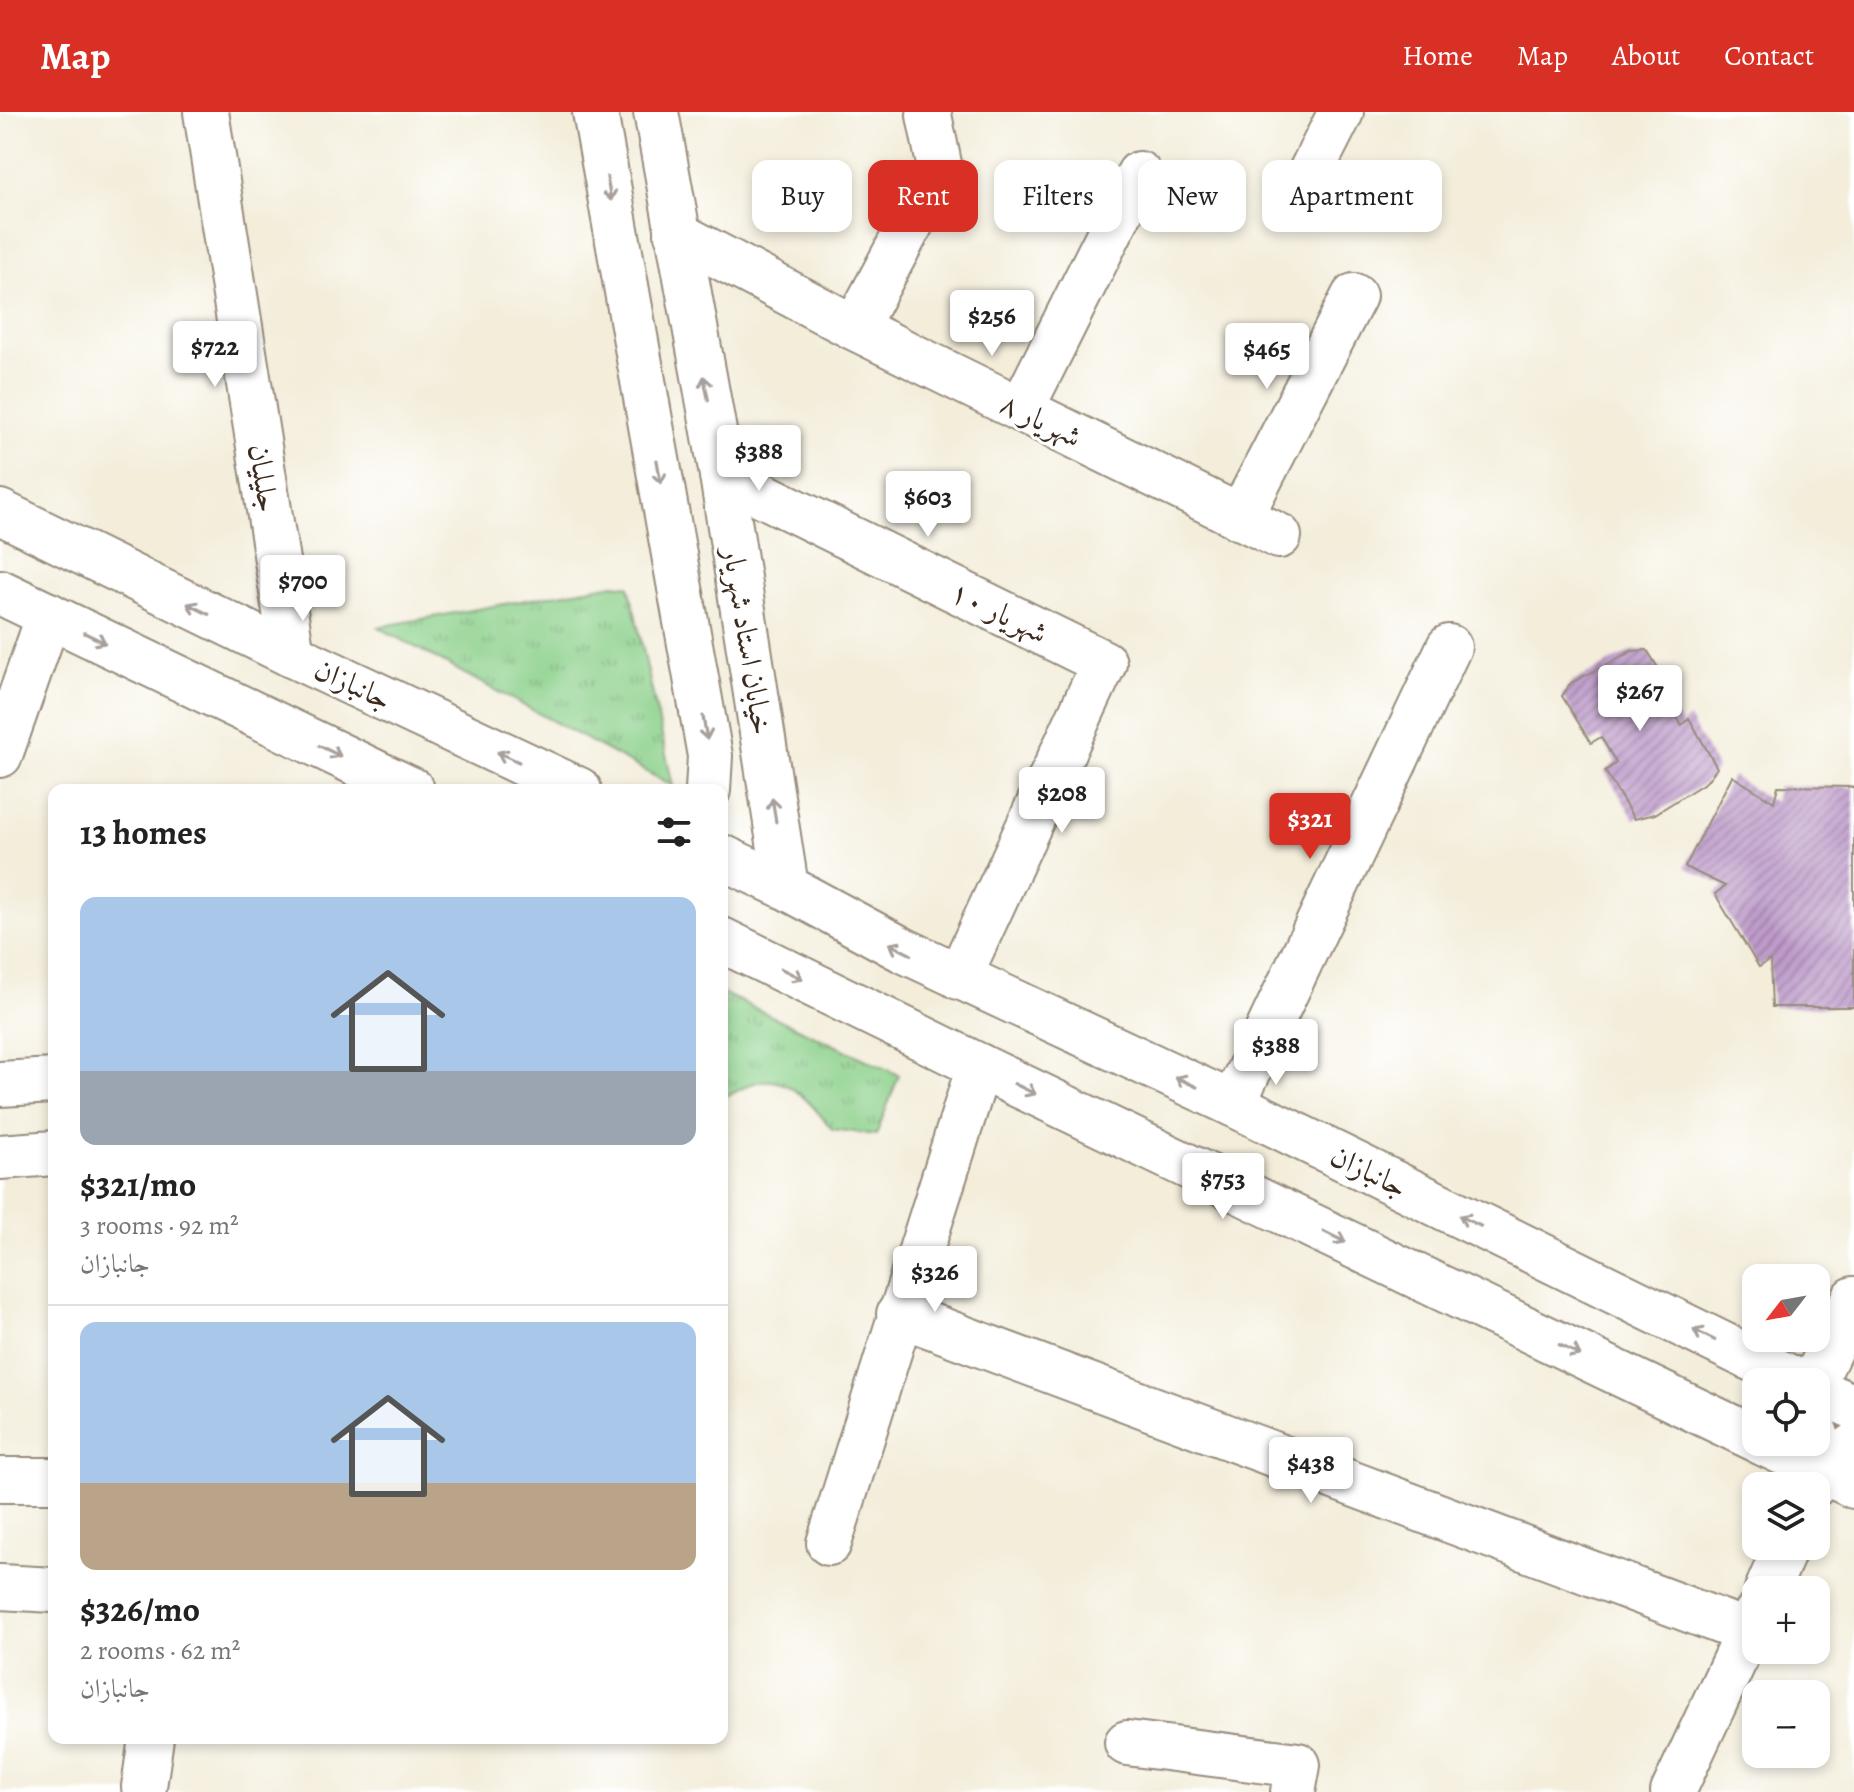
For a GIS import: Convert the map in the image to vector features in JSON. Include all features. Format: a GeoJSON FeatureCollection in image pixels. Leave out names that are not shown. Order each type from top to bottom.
{"type":"FeatureCollection","features":[{"type":"Feature","properties":{"kind":"street","name":"جلیلیان"},"geometry":{"type":"LineString","coordinates":[[206,112],[292,655]]}},
{"type":"Feature","properties":{"kind":"street","name":"خیابان استاد شهریار"},"geometry":{"type":"LineString","coordinates":[[595,112],[710,756],[708,784]]}},
{"type":"Feature","properties":{"kind":"street","name":"خیابان استاد شهریار"},"geometry":{"type":"LineString","coordinates":[[656,112],[722,475],[786,887]]}},
{"type":"Feature","properties":{"kind":"street"},"geometry":{"type":"LineString","coordinates":[[1317,160],[1341,112]]}},
{"type":"Feature","properties":{"kind":"street"},"geometry":{"type":"LineString","coordinates":[[855,328],[940,169],[929,115]]}},
{"type":"Feature","properties":{"kind":"street"},"geometry":{"type":"LineString","coordinates":[[1021,410],[1138,176]]}},
{"type":"Feature","properties":{"kind":"street","name":"شهریار ۸"},"geometry":{"type":"LineString","coordinates":[[677,234],[855,328],[1279,536]]}},
{"type":"Feature","properties":{"kind":"street"},"geometry":{"type":"LineString","coordinates":[[1240,518],[1354,296]]}},
{"type":"Feature","properties":{"kind":"street","name":"شهریار ۱۰"},"geometry":{"type":"LineString","coordinates":[[722,475],[1104,663],[959,977]]}},
{"type":"Feature","properties":{"kind":"street","name":"جانبازان"},"geometry":{"type":"LineString","coordinates":[[0,512],[292,655],[566,784]]}},
{"type":"Feature","properties":{"kind":"street"},"geometry":{"type":"LineString","coordinates":[[0,592],[400,784]]}},
{"type":"Feature","properties":{"kind":"street"},"geometry":{"type":"LineString","coordinates":[[0,755],[49,615]]}},
{"type":"Feature","properties":{"kind":"street"},"geometry":{"type":"LineString","coordinates":[[1233,1104],[1449,647]]}},
{"type":"Feature","properties":{"kind":"street","name":"جانبازان"},"geometry":{"type":"LineString","coordinates":[[728,860],[786,887],[903,950],[1233,1104],[1770,1368]]}},
{"type":"Feature","properties":{"kind":"street"},"geometry":{"type":"LineString","coordinates":[[728,943],[1742,1433]]}},
{"type":"Feature","properties":{"kind":"street"},"geometry":{"type":"LineString","coordinates":[[829,1543],[979,1066]]}},
{"type":"Feature","properties":{"kind":"street"},"geometry":{"type":"LineString","coordinates":[[0,1084],[48,1081]]}},
{"type":"Feature","properties":{"kind":"street"},"geometry":{"type":"LineString","coordinates":[[0,1157],[48,1153]]}},
{"type":"Feature","properties":{"kind":"street"},"geometry":{"type":"LineString","coordinates":[[1821,1368],[1854,1299]]}},
{"type":"Feature","properties":{"kind":"street"},"geometry":{"type":"LineString","coordinates":[[899,1314],[1742,1619]]}},
{"type":"Feature","properties":{"kind":"street"},"geometry":{"type":"LineString","coordinates":[[1830,1396],[1854,1407]]}},
{"type":"Feature","properties":{"kind":"street"},"geometry":{"type":"LineString","coordinates":[[1804,1456],[1831,1465]]}},
{"type":"Feature","properties":{"kind":"street"},"geometry":{"type":"LineString","coordinates":[[0,1480],[48,1480]]}},
{"type":"Feature","properties":{"kind":"street"},"geometry":{"type":"LineString","coordinates":[[0,1587],[48,1590]]}},
{"type":"Feature","properties":{"kind":"street"},"geometry":{"type":"LineString","coordinates":[[1673,1792],[1742,1644]]}},
{"type":"Feature","properties":{"kind":"street"},"geometry":{"type":"LineString","coordinates":[[1127,1743],[1298,1765],[1293,1792]]}},
{"type":"Feature","properties":{"kind":"street"},"geometry":{"type":"LineString","coordinates":[[144,1787],[150,1744]]}},
{"type":"Feature","properties":{"kind":"green space"},"geometry":{"type":"Polygon","coordinates":[[[614,584],[629,586],[673,784],[669,784],[378,627],[614,584]]]}},
{"type":"Feature","properties":{"kind":"green space"},"geometry":{"type":"Polygon","coordinates":[[[728,996],[899,1075],[876,1135],[832,1129],[807,1100],[787,1085],[764,1081],[730,1095],[728,996]]]}},
{"type":"Feature","properties":{"kind":"building"},"geometry":{"type":"Polygon","coordinates":[[[1647,650],[1673,692],[1665,698],[1682,725],[1689,718],[1717,768],[1706,782],[1655,814],[1634,819],[1605,771],[1616,763],[1601,737],[1591,743],[1562,696],[1571,683],[1632,651],[1647,650]]]}},
{"type":"Feature","properties":{"kind":"building"},"geometry":{"type":"Polygon","coordinates":[[[1732,776],[1774,802],[1778,786],[1854,787],[1854,1007],[1772,1007],[1770,960],[1759,967],[1715,894],[1725,886],[1685,867],[1732,776]]]}}]}
